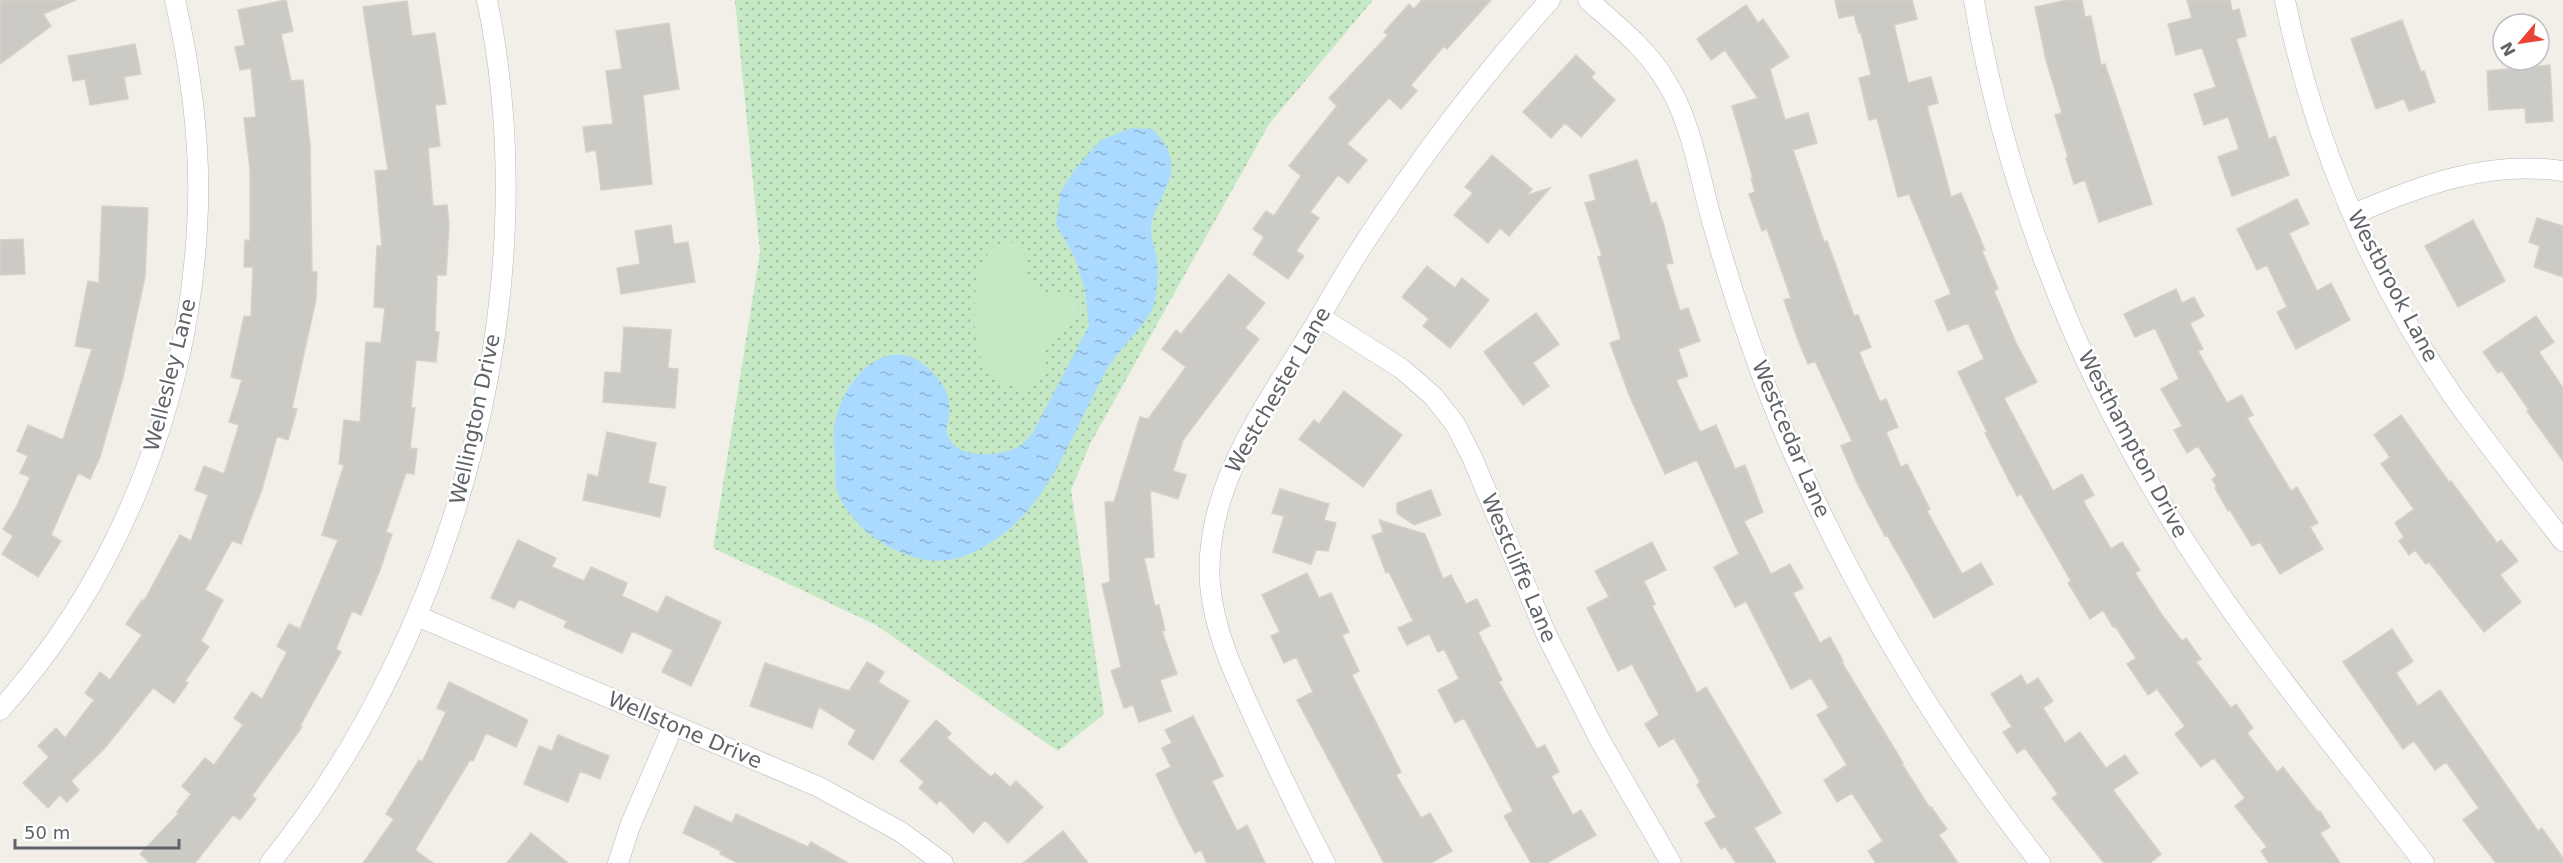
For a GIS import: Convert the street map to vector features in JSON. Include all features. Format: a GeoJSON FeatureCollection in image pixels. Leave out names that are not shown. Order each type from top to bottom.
{"type":"FeatureCollection","features":[{"type":"Feature","properties":{"kind":"street","name":"Wellesley Lane"},"geometry":{"type":"LineString","coordinates":[[0,710],[59,636],[103,564],[156,443],[180,351],[194,272],[198,182],[191,85],[175,0]]}},
{"type":"Feature","properties":{"kind":"street","name":"Wellington Drive"},"geometry":{"type":"LineString","coordinates":[[270,863],[331,778],[369,714],[417,616],[454,519],[467,474],[489,370],[502,263],[505,168],[499,81],[487,0]]}},
{"type":"Feature","properties":{"kind":"street","name":"Westchester Lane"},"geometry":{"type":"LineString","coordinates":[[1325,863],[1275,763],[1225,650],[1213,604],[1210,572],[1215,519],[1228,478],[1251,431],[1361,247],[1398,193],[1491,70],[1550,0]]}},
{"type":"Feature","properties":{"kind":"street","name":"Westcedar Lane"},"geometry":{"type":"LineString","coordinates":[[1588,0],[1630,36],[1649,57],[1664,76],[1680,109],[1724,263],[1769,393],[1814,497],[1869,609],[1937,721],[1988,795],[2040,863]]}},
{"type":"Feature","properties":{"kind":"street","name":"Westhampton Drive"},"geometry":{"type":"LineString","coordinates":[[1974,0],[1995,101],[2027,211],[2071,327],[2112,415],[2170,517],[2224,599],[2424,863]]}},
{"type":"Feature","properties":{"kind":"street","name":"Westbrook Lane"},"geometry":{"type":"LineString","coordinates":[[2285,0],[2307,88],[2330,154],[2353,214],[2382,275],[2434,366],[2474,425],[2563,541]]}},
{"type":"Feature","properties":{"kind":"street"},"geometry":{"type":"LineString","coordinates":[[2353,214],[2436,182],[2478,171],[2512,167],[2563,171]]}},
{"type":"Feature","properties":{"kind":"street","name":"Westcliffe Lane"},"geometry":{"type":"LineString","coordinates":[[1320,317],[1402,369],[1433,396],[1455,424],[1472,457],[1543,628],[1601,742],[1671,863]]}},
{"type":"Feature","properties":{"kind":"street","name":"Wellstone Drive"},"geometry":{"type":"LineString","coordinates":[[417,616],[842,798],[901,832],[943,863]]}},
{"type":"Feature","properties":{"kind":"street"},"geometry":{"type":"LineString","coordinates":[[618,863],[630,826],[673,726]]}},
{"type":"Feature","properties":{"kind":"green space"},"geometry":{"type":"Polygon","coordinates":[[[735,0],[1373,0],[1269,124],[1090,444],[1071,490],[1104,714],[1058,751],[876,625],[713,548],[760,252],[735,0]]]}},
{"type":"Feature","properties":{"kind":"green space"},"geometry":{"type":"Polygon","coordinates":[[[1010,242],[1024,253],[1029,282],[1034,288],[1045,294],[1070,295],[1078,308],[1072,322],[1047,341],[1044,347],[1043,376],[1035,385],[1024,388],[1005,383],[988,372],[982,360],[975,327],[974,308],[979,273],[993,248],[1010,242]]]}},
{"type":"Feature","properties":{"kind":"water"},"geometry":{"type":"Polygon","coordinates":[[[1132,128],[1153,129],[1161,138],[1171,164],[1170,176],[1151,228],[1158,270],[1156,297],[1150,313],[1108,367],[1050,480],[1022,517],[1005,533],[971,553],[942,561],[913,557],[886,545],[873,537],[852,516],[843,504],[836,488],[834,430],[836,417],[848,389],[857,376],[880,359],[893,355],[908,356],[916,359],[935,375],[944,388],[949,401],[946,431],[956,447],[976,454],[992,454],[1014,449],[1024,443],[1032,434],[1089,326],[1085,290],[1075,258],[1056,224],[1061,191],[1075,169],[1101,140],[1132,128]]]}},
{"type":"Feature","properties":{"kind":"building"},"geometry":{"type":"Polygon","coordinates":[[[0,0],[76,0],[43,14],[51,26],[0,64],[0,0]]]}},
{"type":"Feature","properties":{"kind":"building"},"geometry":{"type":"Polygon","coordinates":[[[286,0],[293,31],[281,34],[291,81],[303,80],[310,145],[312,272],[317,272],[316,299],[292,408],[297,409],[288,440],[277,436],[262,489],[241,544],[232,541],[205,590],[223,600],[201,641],[209,647],[185,681],[188,683],[174,703],[153,688],[104,749],[71,781],[79,790],[67,802],[60,795],[48,808],[23,783],[49,757],[38,746],[56,728],[65,738],[94,700],[85,693],[100,672],[110,680],[142,635],[126,624],[142,600],[144,601],[180,535],[191,541],[208,495],[195,490],[204,466],[224,474],[239,425],[229,422],[242,380],[231,377],[244,316],[251,317],[253,267],[244,267],[245,240],[250,241],[250,169],[244,118],[256,117],[251,68],[240,70],[235,47],[245,45],[238,10],[286,0]]]}},
{"type":"Feature","properties":{"kind":"building"},"geometry":{"type":"Polygon","coordinates":[[[1422,0],[1491,0],[1447,49],[1444,46],[1411,85],[1417,91],[1401,109],[1389,98],[1347,144],[1367,160],[1348,183],[1338,175],[1310,212],[1319,218],[1296,251],[1304,256],[1288,279],[1253,254],[1264,237],[1253,229],[1266,211],[1274,216],[1301,176],[1289,166],[1337,106],[1329,98],[1388,35],[1384,32],[1409,4],[1414,9],[1422,0]]]}},
{"type":"Feature","properties":{"kind":"building"},"geometry":{"type":"Polygon","coordinates":[[[1835,0],[1912,0],[1917,19],[1894,25],[1908,83],[1931,77],[1938,103],[1927,106],[1951,197],[1961,193],[1985,250],[1982,251],[1998,289],[1994,291],[2016,343],[2037,382],[2004,398],[2053,491],[2082,474],[2094,495],[2083,501],[2111,549],[2122,542],[2140,570],[2135,573],[2162,615],[2182,641],[2186,638],[2201,659],[2196,662],[2231,708],[2236,704],[2253,728],[2247,733],[2277,772],[2283,767],[2318,812],[2320,811],[2330,827],[2320,833],[2340,863],[2269,863],[2261,851],[2267,847],[2235,806],[2245,798],[2214,758],[2201,767],[2175,734],[2185,726],[2157,689],[2148,695],[2127,664],[2136,658],[2103,610],[2090,619],[2068,583],[2071,581],[2021,494],[2017,496],[1985,433],[1987,432],[1958,372],[1984,359],[1968,323],[1948,331],[1935,301],[1951,294],[1909,194],[1898,197],[1877,118],[1869,120],[1859,78],[1871,75],[1861,33],[1859,33],[1854,15],[1839,18],[1835,0]]]}},
{"type":"Feature","properties":{"kind":"building"},"geometry":{"type":"Polygon","coordinates":[[[2067,0],[2082,0],[2085,17],[2091,16],[2101,65],[2105,64],[2152,204],[2099,222],[2085,180],[2074,184],[2066,158],[2068,157],[2055,115],[2062,113],[2046,60],[2035,7],[2067,0]]]}},
{"type":"Feature","properties":{"kind":"building"},"geometry":{"type":"Polygon","coordinates":[[[2187,0],[2230,0],[2232,11],[2239,9],[2246,36],[2236,39],[2269,139],[2275,136],[2289,175],[2232,196],[2218,157],[2239,149],[2228,117],[2204,125],[2194,94],[2216,87],[2202,48],[2176,55],[2168,24],[2192,18],[2187,0]]]}},
{"type":"Feature","properties":{"kind":"building"},"geometry":{"type":"Polygon","coordinates":[[[407,1],[412,36],[435,33],[446,104],[435,105],[440,146],[428,148],[433,206],[447,205],[449,225],[446,275],[437,275],[435,332],[439,332],[436,362],[416,360],[411,408],[415,408],[410,448],[417,449],[414,474],[406,473],[386,532],[392,534],[361,615],[352,611],[336,649],[341,652],[300,726],[302,727],[252,796],[256,799],[240,820],[233,815],[195,863],[150,863],[140,854],[179,813],[177,812],[191,794],[182,786],[205,758],[214,765],[243,725],[234,718],[252,692],[262,699],[287,652],[277,646],[289,624],[300,629],[338,540],[322,535],[344,465],[339,464],[344,420],[360,422],[366,342],[381,343],[385,308],[374,307],[377,246],[382,246],[375,171],[388,170],[363,7],[407,1]]]}},
{"type":"Feature","properties":{"kind":"building"},"geometry":{"type":"Polygon","coordinates":[[[1746,5],[1758,23],[1763,19],[1789,57],[1770,69],[1785,120],[1808,113],[1817,143],[1793,150],[1824,242],[1827,241],[1854,316],[1858,315],[1871,347],[1859,352],[1880,402],[1886,399],[1898,427],[1886,432],[1901,467],[1907,464],[1930,509],[1927,511],[1962,574],[1981,563],[1993,584],[1934,618],[1887,535],[1885,536],[1857,483],[1841,446],[1852,441],[1815,361],[1808,364],[1784,300],[1791,298],[1767,229],[1762,231],[1749,194],[1755,192],[1751,178],[1753,178],[1732,106],[1758,98],[1725,50],[1711,60],[1697,39],[1746,5]]]}},
{"type":"Feature","properties":{"kind":"building"},"geometry":{"type":"Polygon","coordinates":[[[2402,20],[2435,102],[2409,111],[2404,99],[2376,109],[2351,39],[2402,20]]]}},
{"type":"Feature","properties":{"kind":"building"},"geometry":{"type":"Polygon","coordinates":[[[669,23],[679,89],[643,95],[652,184],[601,190],[596,150],[586,152],[583,127],[613,124],[606,71],[622,69],[616,31],[669,23]]]}},
{"type":"Feature","properties":{"kind":"building"},"geometry":{"type":"Polygon","coordinates":[[[135,44],[141,74],[124,77],[128,99],[90,105],[85,79],[73,81],[68,56],[135,44]]]}},
{"type":"Feature","properties":{"kind":"building"},"geometry":{"type":"Polygon","coordinates":[[[1576,55],[1595,73],[1591,77],[1615,100],[1581,137],[1565,123],[1551,138],[1523,112],[1576,55]]]}},
{"type":"Feature","properties":{"kind":"building"},"geometry":{"type":"Polygon","coordinates":[[[2487,71],[2550,72],[2553,121],[2526,123],[2525,108],[2489,110],[2487,71]]]}},
{"type":"Feature","properties":{"kind":"building"},"geometry":{"type":"Polygon","coordinates":[[[1492,155],[1532,189],[1527,195],[1550,188],[1509,236],[1500,228],[1488,243],[1454,215],[1473,193],[1465,187],[1492,155]]]}},
{"type":"Feature","properties":{"kind":"building"},"geometry":{"type":"Polygon","coordinates":[[[1637,160],[1651,204],[1656,202],[1664,226],[1673,263],[1666,264],[1680,311],[1688,308],[1700,341],[1678,349],[1688,376],[1676,380],[1700,432],[1716,425],[1735,469],[1745,465],[1763,512],[1744,521],[1771,574],[1790,564],[1803,588],[1793,593],[1820,643],[1830,637],[1843,661],[1841,661],[1902,764],[1930,808],[1947,829],[1939,835],[1958,863],[1876,863],[1868,851],[1883,841],[1852,793],[1837,802],[1824,780],[1847,765],[1817,715],[1829,708],[1811,678],[1791,689],[1746,601],[1735,607],[1714,567],[1739,554],[1697,460],[1665,474],[1630,397],[1610,343],[1621,339],[1598,257],[1602,256],[1585,203],[1596,200],[1589,175],[1637,160]]]}},
{"type":"Feature","properties":{"kind":"building"},"geometry":{"type":"Polygon","coordinates":[[[2297,199],[2309,224],[2289,233],[2317,291],[2331,283],[2350,320],[2296,349],[2277,312],[2287,307],[2267,265],[2257,270],[2237,229],[2297,199]]]}},
{"type":"Feature","properties":{"kind":"building"},"geometry":{"type":"Polygon","coordinates":[[[102,206],[148,208],[145,277],[123,377],[100,457],[90,479],[78,473],[51,535],[61,541],[38,577],[2,554],[13,536],[3,529],[17,506],[30,477],[20,473],[28,456],[17,451],[28,425],[63,440],[92,349],[75,346],[88,281],[99,283],[102,206]]]}},
{"type":"Feature","properties":{"kind":"building"},"geometry":{"type":"Polygon","coordinates":[[[2537,218],[2563,226],[2563,277],[2534,267],[2540,246],[2529,242],[2537,218]]]}},
{"type":"Feature","properties":{"kind":"building"},"geometry":{"type":"Polygon","coordinates":[[[2473,220],[2505,281],[2458,307],[2425,246],[2473,220]]]}},
{"type":"Feature","properties":{"kind":"building"},"geometry":{"type":"Polygon","coordinates":[[[671,225],[674,244],[688,242],[695,282],[621,294],[617,268],[640,264],[635,231],[671,225]]]}},
{"type":"Feature","properties":{"kind":"building"},"geometry":{"type":"Polygon","coordinates":[[[23,239],[25,274],[0,275],[0,240],[23,239]]]}},
{"type":"Feature","properties":{"kind":"building"},"geometry":{"type":"Polygon","coordinates":[[[1427,266],[1455,288],[1462,278],[1489,300],[1450,348],[1423,326],[1429,319],[1402,297],[1427,266]]]}},
{"type":"Feature","properties":{"kind":"building"},"geometry":{"type":"Polygon","coordinates":[[[1229,274],[1265,303],[1245,328],[1259,339],[1183,440],[1173,471],[1186,475],[1178,499],[1150,490],[1154,557],[1144,558],[1155,606],[1159,605],[1165,630],[1162,631],[1177,674],[1160,680],[1171,711],[1139,722],[1133,705],[1124,708],[1111,671],[1121,667],[1102,584],[1110,582],[1105,502],[1114,502],[1140,417],[1148,419],[1186,367],[1162,349],[1176,330],[1181,334],[1229,274]]]}},
{"type":"Feature","properties":{"kind":"building"},"geometry":{"type":"Polygon","coordinates":[[[2176,289],[2182,303],[2194,297],[2204,316],[2190,323],[2203,349],[2198,351],[2227,403],[2242,395],[2253,415],[2247,418],[2291,491],[2297,487],[2318,523],[2310,527],[2323,549],[2280,574],[2260,542],[2252,546],[2230,510],[2228,511],[2212,479],[2217,476],[2198,446],[2187,453],[2174,430],[2182,426],[2161,389],[2179,379],[2155,328],[2135,337],[2124,314],[2176,289]]]}},
{"type":"Feature","properties":{"kind":"building"},"geometry":{"type":"Polygon","coordinates":[[[1536,313],[1559,344],[1533,363],[1549,386],[1523,405],[1484,352],[1536,313]]]}},
{"type":"Feature","properties":{"kind":"building"},"geometry":{"type":"Polygon","coordinates":[[[2536,316],[2554,342],[2539,352],[2563,388],[2563,461],[2502,371],[2498,373],[2483,352],[2536,316]]]}},
{"type":"Feature","properties":{"kind":"building"},"geometry":{"type":"Polygon","coordinates":[[[624,327],[671,330],[668,368],[678,369],[675,408],[603,402],[605,372],[621,373],[624,327]]]}},
{"type":"Feature","properties":{"kind":"building"},"geometry":{"type":"Polygon","coordinates":[[[1344,391],[1402,435],[1363,487],[1299,439],[1314,420],[1319,424],[1344,391]]]}},
{"type":"Feature","properties":{"kind":"building"},"geometry":{"type":"Polygon","coordinates":[[[2401,415],[2497,543],[2501,540],[2518,561],[2500,575],[2521,602],[2484,632],[2429,562],[2426,564],[2415,550],[2409,555],[2399,541],[2404,537],[2395,523],[2414,509],[2381,464],[2390,457],[2374,435],[2401,415]]]}},
{"type":"Feature","properties":{"kind":"building"},"geometry":{"type":"Polygon","coordinates":[[[607,432],[656,443],[648,483],[666,487],[660,517],[583,500],[588,474],[598,477],[607,432]]]}},
{"type":"Feature","properties":{"kind":"building"},"geometry":{"type":"Polygon","coordinates":[[[1280,489],[1329,504],[1324,520],[1336,523],[1332,529],[1335,527],[1328,551],[1316,550],[1311,564],[1273,552],[1284,516],[1272,513],[1280,489]]]}},
{"type":"Feature","properties":{"kind":"building"},"geometry":{"type":"Polygon","coordinates":[[[1431,490],[1441,515],[1414,525],[1397,513],[1397,503],[1431,490]]]}},
{"type":"Feature","properties":{"kind":"building"},"geometry":{"type":"Polygon","coordinates":[[[1379,520],[1425,534],[1443,579],[1451,575],[1466,604],[1477,599],[1490,626],[1478,632],[1502,680],[1499,682],[1537,749],[1545,745],[1559,772],[1551,776],[1573,815],[1581,810],[1596,835],[1547,863],[1531,863],[1504,816],[1513,811],[1464,718],[1455,723],[1438,690],[1459,679],[1444,649],[1438,652],[1429,634],[1407,645],[1398,628],[1413,621],[1389,572],[1386,573],[1372,536],[1383,532],[1379,520]]]}},
{"type":"Feature","properties":{"kind":"building"},"geometry":{"type":"Polygon","coordinates":[[[518,540],[556,558],[552,567],[584,581],[591,567],[627,583],[622,596],[658,613],[666,596],[721,622],[691,686],[662,672],[673,650],[632,631],[622,653],[564,627],[567,621],[519,599],[514,608],[491,598],[518,540]]]}},
{"type":"Feature","properties":{"kind":"building"},"geometry":{"type":"Polygon","coordinates":[[[1652,542],[1666,570],[1644,581],[1655,604],[1652,606],[1697,693],[1706,687],[1781,813],[1754,828],[1776,863],[1736,863],[1725,846],[1721,849],[1705,823],[1716,817],[1697,785],[1700,782],[1674,738],[1659,747],[1645,724],[1659,715],[1632,664],[1618,671],[1587,608],[1609,597],[1595,571],[1652,542]]]}},
{"type":"Feature","properties":{"kind":"building"},"geometry":{"type":"Polygon","coordinates":[[[1307,573],[1319,598],[1331,593],[1349,632],[1342,635],[1359,671],[1352,675],[1401,772],[1396,775],[1421,818],[1430,813],[1452,851],[1431,863],[1384,863],[1297,700],[1313,692],[1296,657],[1284,663],[1271,636],[1280,632],[1262,595],[1307,573]]]}},
{"type":"Feature","properties":{"kind":"building"},"geometry":{"type":"Polygon","coordinates":[[[2392,629],[2413,661],[2396,673],[2418,706],[2440,690],[2538,831],[2542,828],[2563,858],[2563,863],[2496,863],[2463,820],[2479,808],[2446,762],[2435,770],[2414,741],[2403,749],[2343,662],[2392,629]]]}},
{"type":"Feature","properties":{"kind":"building"},"geometry":{"type":"Polygon","coordinates":[[[867,662],[884,672],[878,682],[909,701],[873,760],[848,744],[856,730],[819,707],[812,728],[750,706],[765,663],[849,691],[867,662]]]}},
{"type":"Feature","properties":{"kind":"building"},"geometry":{"type":"Polygon","coordinates":[[[2021,675],[2027,685],[2038,678],[2053,701],[2043,708],[2065,743],[2080,732],[2106,768],[2125,755],[2138,773],[2113,790],[2161,854],[2150,863],[2104,863],[2052,798],[2058,794],[2025,748],[2017,753],[2003,732],[2012,727],[1991,694],[2021,675]]]}},
{"type":"Feature","properties":{"kind":"building"},"geometry":{"type":"Polygon","coordinates":[[[449,682],[528,720],[516,747],[486,733],[473,761],[470,760],[415,850],[433,863],[363,863],[394,819],[386,814],[419,760],[422,762],[446,712],[437,708],[449,682]]]}},
{"type":"Feature","properties":{"kind":"building"},"geometry":{"type":"Polygon","coordinates":[[[1193,716],[1223,776],[1212,781],[1237,831],[1247,825],[1265,863],[1207,863],[1201,850],[1195,853],[1180,825],[1156,774],[1171,767],[1162,748],[1172,743],[1165,730],[1193,716]]]}},
{"type":"Feature","properties":{"kind":"building"},"geometry":{"type":"Polygon","coordinates":[[[936,720],[951,733],[947,738],[991,777],[995,773],[1010,787],[1016,781],[1043,807],[1008,843],[985,820],[973,833],[940,800],[937,804],[919,788],[924,782],[900,761],[936,720]]]}},
{"type":"Feature","properties":{"kind":"building"},"geometry":{"type":"Polygon","coordinates":[[[558,735],[609,756],[600,779],[580,771],[568,802],[524,784],[539,746],[552,751],[558,735]]]}},
{"type":"Feature","properties":{"kind":"building"},"geometry":{"type":"Polygon","coordinates":[[[695,806],[732,823],[736,814],[808,847],[811,842],[848,863],[738,863],[720,854],[721,851],[683,833],[695,806]]]}},
{"type":"Feature","properties":{"kind":"building"},"geometry":{"type":"Polygon","coordinates":[[[1063,831],[1088,863],[1023,863],[1063,831]]]}},
{"type":"Feature","properties":{"kind":"building"},"geometry":{"type":"Polygon","coordinates":[[[531,833],[568,863],[507,863],[531,833]]]}}]}
